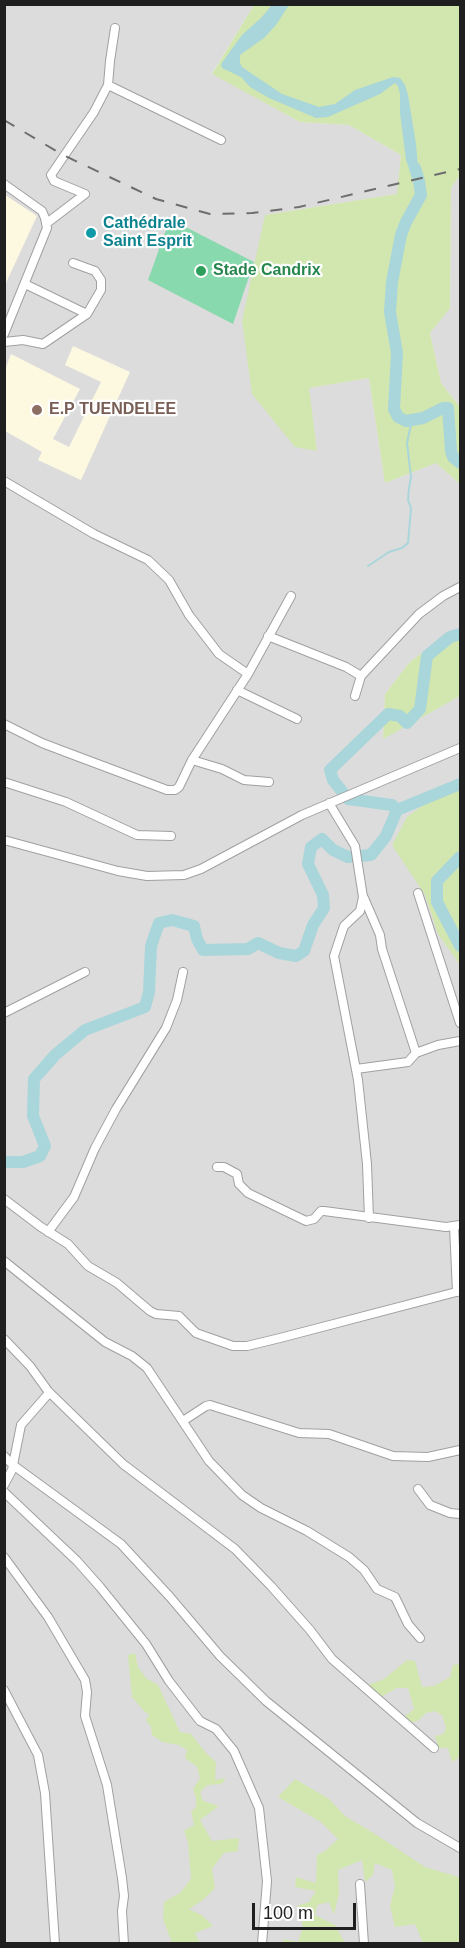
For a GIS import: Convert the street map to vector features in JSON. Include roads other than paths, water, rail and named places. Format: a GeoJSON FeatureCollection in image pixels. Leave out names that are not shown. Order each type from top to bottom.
{"type":"FeatureCollection","features":[{"type":"Feature","properties":{"kind":"street"},"geometry":{"type":"LineString","coordinates":[[46,223],[85,194],[54,181],[51,174],[94,112],[108,85],[115,28]]}},
{"type":"Feature","properties":{"kind":"street"},"geometry":{"type":"LineString","coordinates":[[108,85],[221,140]]}},
{"type":"Feature","properties":{"kind":"street"},"geometry":{"type":"LineString","coordinates":[[4,184],[39,208],[46,223],[46,233],[4,334]]}},
{"type":"Feature","properties":{"kind":"street"},"geometry":{"type":"LineString","coordinates":[[4,342],[23,340],[43,344],[87,314],[101,290],[101,280],[95,271],[73,262]]}},
{"type":"Feature","properties":{"kind":"street"},"geometry":{"type":"LineString","coordinates":[[25,284],[87,314]]}},
{"type":"Feature","properties":{"kind":"street"},"geometry":{"type":"LineString","coordinates":[[4,481],[94,534],[148,560],[169,579],[189,615],[219,654],[248,674]]}},
{"type":"Feature","properties":{"kind":"street"},"geometry":{"type":"LineString","coordinates":[[355,696],[361,676],[419,614],[443,596],[460,587]]}},
{"type":"Feature","properties":{"kind":"street"},"geometry":{"type":"LineString","coordinates":[[4,724],[42,742],[167,790],[175,790],[248,674],[291,596]]}},
{"type":"Feature","properties":{"kind":"street"},"geometry":{"type":"LineString","coordinates":[[268,636],[346,667],[361,676]]}},
{"type":"Feature","properties":{"kind":"street"},"geometry":{"type":"LineString","coordinates":[[237,690],[297,719]]}},
{"type":"Feature","properties":{"kind":"street"},"geometry":{"type":"LineString","coordinates":[[4,840],[118,871],[147,876],[184,875],[201,869],[302,815],[460,748]]}},
{"type":"Feature","properties":{"kind":"street"},"geometry":{"type":"LineString","coordinates":[[192,760],[222,769],[244,780],[269,782]]}},
{"type":"Feature","properties":{"kind":"street"},"geometry":{"type":"LineString","coordinates":[[4,782],[66,802],[137,835],[171,837]]}},
{"type":"Feature","properties":{"kind":"street"},"geometry":{"type":"LineString","coordinates":[[332,802],[355,846],[363,897],[380,934],[381,946],[416,1053]]}},
{"type":"Feature","properties":{"kind":"street"},"geometry":{"type":"LineString","coordinates":[[418,893],[460,1023]]}},
{"type":"Feature","properties":{"kind":"street"},"geometry":{"type":"LineString","coordinates":[[363,897],[360,911],[344,926],[334,953],[356,1069],[367,1164],[369,1218]]}},
{"type":"Feature","properties":{"kind":"street"},"geometry":{"type":"LineString","coordinates":[[4,1013],[85,972]]}},
{"type":"Feature","properties":{"kind":"street"},"geometry":{"type":"LineString","coordinates":[[48,1232],[74,1197],[94,1148],[166,1028],[177,1000],[183,972]]}},
{"type":"Feature","properties":{"kind":"street"},"geometry":{"type":"LineString","coordinates":[[356,1069],[408,1062],[416,1053],[438,1045],[460,1041]]}},
{"type":"Feature","properties":{"kind":"street"},"geometry":{"type":"LineString","coordinates":[[4,1199],[68,1244],[88,1266],[117,1283],[150,1311],[156,1314],[179,1316],[196,1333],[233,1346],[247,1346],[280,1338],[459,1291],[457,1226],[446,1227],[324,1211],[321,1211],[314,1219],[306,1221],[248,1193],[239,1184],[237,1174],[224,1167],[217,1167]]}},
{"type":"Feature","properties":{"kind":"street"},"geometry":{"type":"LineString","coordinates":[[4,1261],[105,1342],[132,1356],[147,1368],[211,1463],[242,1495],[261,1509],[307,1531],[349,1557],[364,1570],[378,1590],[395,1597],[408,1624],[420,1638]]}},
{"type":"Feature","properties":{"kind":"street"},"geometry":{"type":"LineString","coordinates":[[4,1339],[30,1366],[50,1393],[123,1464],[235,1549],[312,1632],[332,1659],[434,1748]]}},
{"type":"Feature","properties":{"kind":"street"},"geometry":{"type":"LineString","coordinates":[[4,1485],[13,1465],[21,1425],[50,1393]]}},
{"type":"Feature","properties":{"kind":"street"},"geometry":{"type":"LineString","coordinates":[[183,1421],[210,1405],[299,1433],[329,1434],[393,1456],[428,1457],[460,1450]]}},
{"type":"Feature","properties":{"kind":"street"},"geometry":{"type":"LineString","coordinates":[[4,1456],[121,1544],[220,1656],[266,1701],[417,1823],[460,1848]]}},
{"type":"Feature","properties":{"kind":"street"},"geometry":{"type":"LineString","coordinates":[[418,1489],[430,1505],[450,1513],[460,1514]]}},
{"type":"Feature","properties":{"kind":"street"},"geometry":{"type":"LineString","coordinates":[[4,1492],[100,1587],[146,1644],[171,1684],[200,1721],[216,1729],[234,1751],[259,1808],[267,1881],[262,1944]]}},
{"type":"Feature","properties":{"kind":"street"},"geometry":{"type":"LineString","coordinates":[[4,1557],[48,1617],[85,1680],[87,1692],[85,1716],[107,1785],[120,1868],[124,1896],[122,1907],[124,1944]]}},
{"type":"Feature","properties":{"kind":"street"},"geometry":{"type":"LineString","coordinates":[[4,1690],[38,1755],[45,1793],[55,1944]]}},
{"type":"Feature","properties":{"kind":"street"},"geometry":{"type":"LineString","coordinates":[[360,1884],[363,1944]]}},
{"type":"Feature","properties":{"kind":"water"},"geometry":{"type":"Polygon","coordinates":[[[272,5],[289,5],[264,38],[240,55],[242,67],[282,94],[319,107],[335,104],[355,90],[393,77],[400,78],[408,95],[419,181],[410,171],[406,160],[400,94],[395,83],[380,94],[328,117],[316,118],[269,98],[250,87],[241,77],[222,68],[221,64],[242,35],[272,5]]]}},
{"type":"Feature","properties":{"kind":"waterway"},"geometry":{"type":"LineString","coordinates":[[415,168],[421,195],[401,235],[392,282],[390,312],[397,353],[394,409],[398,417],[406,421],[423,418],[443,408],[448,408],[451,451],[453,457],[460,463]]}},
{"type":"Feature","properties":{"kind":"waterway"},"geometry":{"type":"LineString","coordinates":[[368,566],[408,543],[411,508],[408,500],[411,477],[407,443],[412,420]]}},
{"type":"Feature","properties":{"kind":"waterway"},"geometry":{"type":"LineString","coordinates":[[4,1162],[23,1162],[40,1156],[45,1146],[33,1116],[34,1079],[55,1055],[85,1030],[145,1007],[149,992],[151,946],[159,923],[172,920],[194,926],[203,950],[248,949],[258,943],[279,953],[296,956],[304,951],[313,925],[324,908],[323,895],[308,864],[311,847],[322,839],[333,850],[348,857],[371,855],[386,836],[397,810],[392,805],[348,799],[333,780],[330,770],[388,714],[400,716],[407,723],[420,709],[427,656],[450,637],[460,634]]}},
{"type":"Feature","properties":{"kind":"waterway"},"geometry":{"type":"LineString","coordinates":[[397,810],[460,784]]}},
{"type":"Feature","properties":{"kind":"waterway"},"geometry":{"type":"LineString","coordinates":[[460,857],[437,881],[437,902],[460,946]]}},
{"type":"Feature","properties":{"kind":"railway"},"geometry":{"type":"LineString","coordinates":[[4,120],[63,155],[156,199],[210,214],[252,213],[299,207],[460,169]]}},
{"type":"Feature","properties":{"kind":"place","name":"Cathédrale Saint Esprit"},"geometry":{"type":"Point","coordinates":[91,233]}},
{"type":"Feature","properties":{"kind":"place","name":"Stade Candrix"},"geometry":{"type":"Point","coordinates":[201,271]}},
{"type":"Feature","properties":{"kind":"place","name":"E.P TUENDELEE"},"geometry":{"type":"Point","coordinates":[37,410]}}]}
